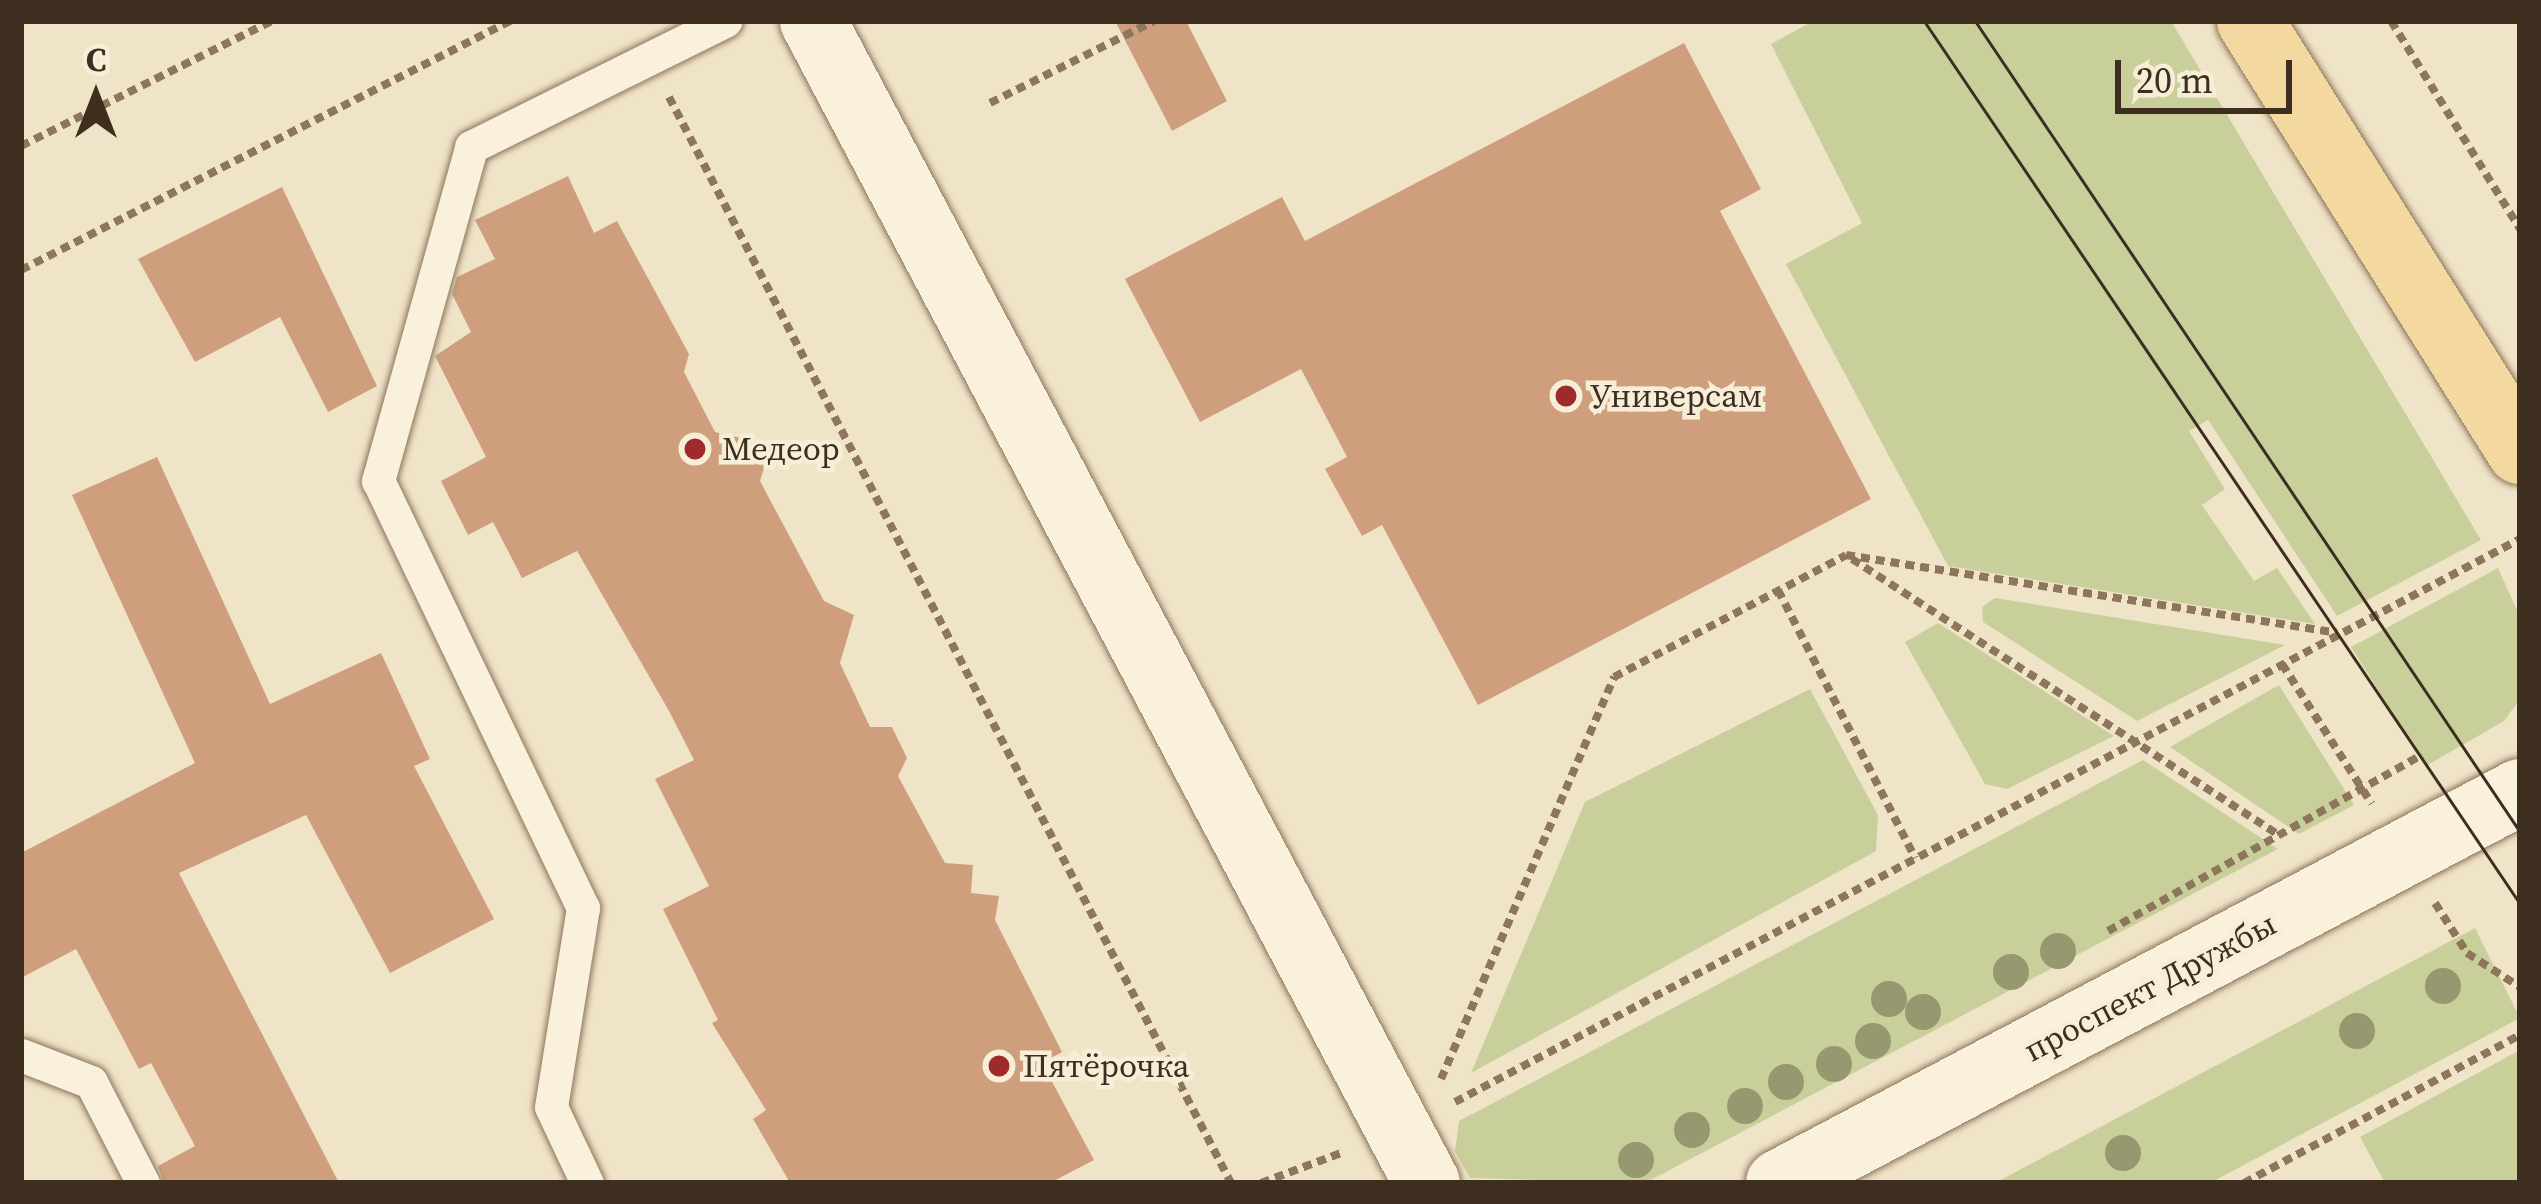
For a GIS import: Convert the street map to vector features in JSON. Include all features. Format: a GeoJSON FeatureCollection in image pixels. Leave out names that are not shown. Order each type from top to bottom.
{"type":"FeatureCollection","features":[{"type":"Feature","properties":{"kind":"main road"},"geometry":{"type":"LineString","coordinates":[[2250,21],[2520,451]]}},
{"type":"Feature","properties":{"kind":"street"},"geometry":{"type":"LineString","coordinates":[[813,21],[1416,1145]]}},
{"type":"Feature","properties":{"kind":"street","name":"проспект Дружбы"},"geometry":{"type":"LineString","coordinates":[[1779,1183],[2520,792]]}},
{"type":"Feature","properties":{"kind":"lane"},"geometry":{"type":"LineString","coordinates":[[587,1183],[550,1107],[583,908],[378,481],[471,146],[725,21]]}},
{"type":"Feature","properties":{"kind":"lane"},"geometry":{"type":"LineString","coordinates":[[21,1055],[92,1082],[143,1183]]}},
{"type":"Feature","properties":{"kind":"path"},"geometry":{"type":"LineString","coordinates":[[21,146],[272,21]]}},
{"type":"Feature","properties":{"kind":"path"},"geometry":{"type":"LineString","coordinates":[[21,270],[510,21]]}},
{"type":"Feature","properties":{"kind":"path"},"geometry":{"type":"LineString","coordinates":[[989,103],[1154,21]]}},
{"type":"Feature","properties":{"kind":"path"},"geometry":{"type":"LineString","coordinates":[[2391,21],[2520,229]]}},
{"type":"Feature","properties":{"kind":"path"},"geometry":{"type":"LineString","coordinates":[[649,59],[1231,1183]]}},
{"type":"Feature","properties":{"kind":"path"},"geometry":{"type":"LineString","coordinates":[[1261,1183],[1416,1145],[1915,857],[2520,539]]}},
{"type":"Feature","properties":{"kind":"path"},"geometry":{"type":"LineString","coordinates":[[1416,1145],[1614,677],[1846,554],[2340,634]]}},
{"type":"Feature","properties":{"kind":"path"},"geometry":{"type":"LineString","coordinates":[[1846,554],[2140,740],[2278,835]]}},
{"type":"Feature","properties":{"kind":"path"},"geometry":{"type":"LineString","coordinates":[[1778,590],[1915,857]]}},
{"type":"Feature","properties":{"kind":"path"},"geometry":{"type":"LineString","coordinates":[[2108,931],[2422,754]]}},
{"type":"Feature","properties":{"kind":"path"},"geometry":{"type":"LineString","coordinates":[[2244,1183],[2520,1035]]}},
{"type":"Feature","properties":{"kind":"green space"},"geometry":{"type":"Polygon","coordinates":[[[1813,21],[2171,21],[2481,540],[2337,616],[2208,420],[2189,431],[2225,489],[2202,505],[2254,581],[2277,568],[2315,624],[1948,566],[1786,264],[1862,223],[1771,44],[1813,21]]]}},
{"type":"Feature","properties":{"kind":"green space"},"geometry":{"type":"Polygon","coordinates":[[[2498,568],[2520,617],[2518,702],[2504,721],[2426,766],[2351,647],[2498,568]]]}},
{"type":"Feature","properties":{"kind":"green space"},"geometry":{"type":"Polygon","coordinates":[[[1995,598],[2285,645],[2137,721],[1983,622],[1982,607],[1995,598]]]}},
{"type":"Feature","properties":{"kind":"green space"},"geometry":{"type":"Polygon","coordinates":[[[1938,623],[2114,736],[2007,789],[1985,784],[1905,642],[1938,623]]]}},
{"type":"Feature","properties":{"kind":"green space"},"geometry":{"type":"Polygon","coordinates":[[[2279,685],[2354,805],[2299,834],[2170,747],[2279,685]]]}},
{"type":"Feature","properties":{"kind":"green space"},"geometry":{"type":"Polygon","coordinates":[[[1810,689],[1878,815],[1876,851],[1471,1073],[1585,802],[1810,689]]]}},
{"type":"Feature","properties":{"kind":"green space"},"geometry":{"type":"Polygon","coordinates":[[[2143,760],[2278,849],[1645,1183],[1470,1178],[1455,1151],[1459,1121],[2143,760]]]}},
{"type":"Feature","properties":{"kind":"green space"},"geometry":{"type":"Polygon","coordinates":[[[2475,928],[2520,1018],[2210,1183],[1995,1183],[2475,928]]]}},
{"type":"Feature","properties":{"kind":"green space"},"geometry":{"type":"Polygon","coordinates":[[[2520,1050],[2520,1183],[2385,1183],[2360,1137],[2520,1050]]]}},
{"type":"Feature","properties":{"kind":"building"},"geometry":{"type":"Polygon","coordinates":[[[1115,21],[1186,21],[1227,101],[1172,131],[1115,21]]]}},
{"type":"Feature","properties":{"kind":"building","name":"Универсам"},"geometry":{"type":"Polygon","coordinates":[[[1684,43],[1761,189],[1720,211],[1871,499],[1478,705],[1382,525],[1362,536],[1325,469],[1347,457],[1301,369],[1200,422],[1125,279],[1282,197],[1305,241],[1684,43]]]}},
{"type":"Feature","properties":{"kind":"building"},"geometry":{"type":"Polygon","coordinates":[[[568,176],[594,233],[617,221],[689,354],[684,372],[715,432],[771,445],[760,481],[824,601],[854,615],[840,663],[870,727],[892,727],[907,758],[898,776],[945,863],[973,865],[971,893],[999,896],[995,920],[1062,1052],[1042,1063],[1094,1160],[1050,1183],[790,1183],[753,1119],[766,1110],[712,1023],[718,1020],[663,909],[709,886],[655,779],[694,760],[577,551],[522,578],[493,522],[468,535],[441,481],[486,457],[435,356],[471,332],[452,294],[457,277],[495,259],[475,220],[568,176]]]}},
{"type":"Feature","properties":{"kind":"building"},"geometry":{"type":"Polygon","coordinates":[[[282,187],[377,386],[328,412],[280,317],[195,362],[138,259],[282,187]]]}},
{"type":"Feature","properties":{"kind":"building"},"geometry":{"type":"Polygon","coordinates":[[[157,457],[270,704],[381,653],[430,759],[414,766],[494,919],[390,973],[306,815],[179,873],[339,1183],[164,1183],[158,1166],[195,1146],[151,1063],[139,1069],[76,949],[21,978],[21,853],[195,763],[72,495],[157,457]]]}},
{"type":"Feature","properties":{"kind":"tram line"},"geometry":{"type":"LineString","coordinates":[[1924,21],[2520,904]]}},
{"type":"Feature","properties":{"kind":"tram line"},"geometry":{"type":"LineString","coordinates":[[1975,21],[2520,832]]}},
{"type":"Feature","properties":{"kind":"place","name":"Универсам"},"geometry":{"type":"Point","coordinates":[1566,396]}},
{"type":"Feature","properties":{"kind":"place","name":"Медеор"},"geometry":{"type":"Point","coordinates":[695,449]}},
{"type":"Feature","properties":{"kind":"place","name":"Пятёрочка"},"geometry":{"type":"Point","coordinates":[999,1066]}}]}
